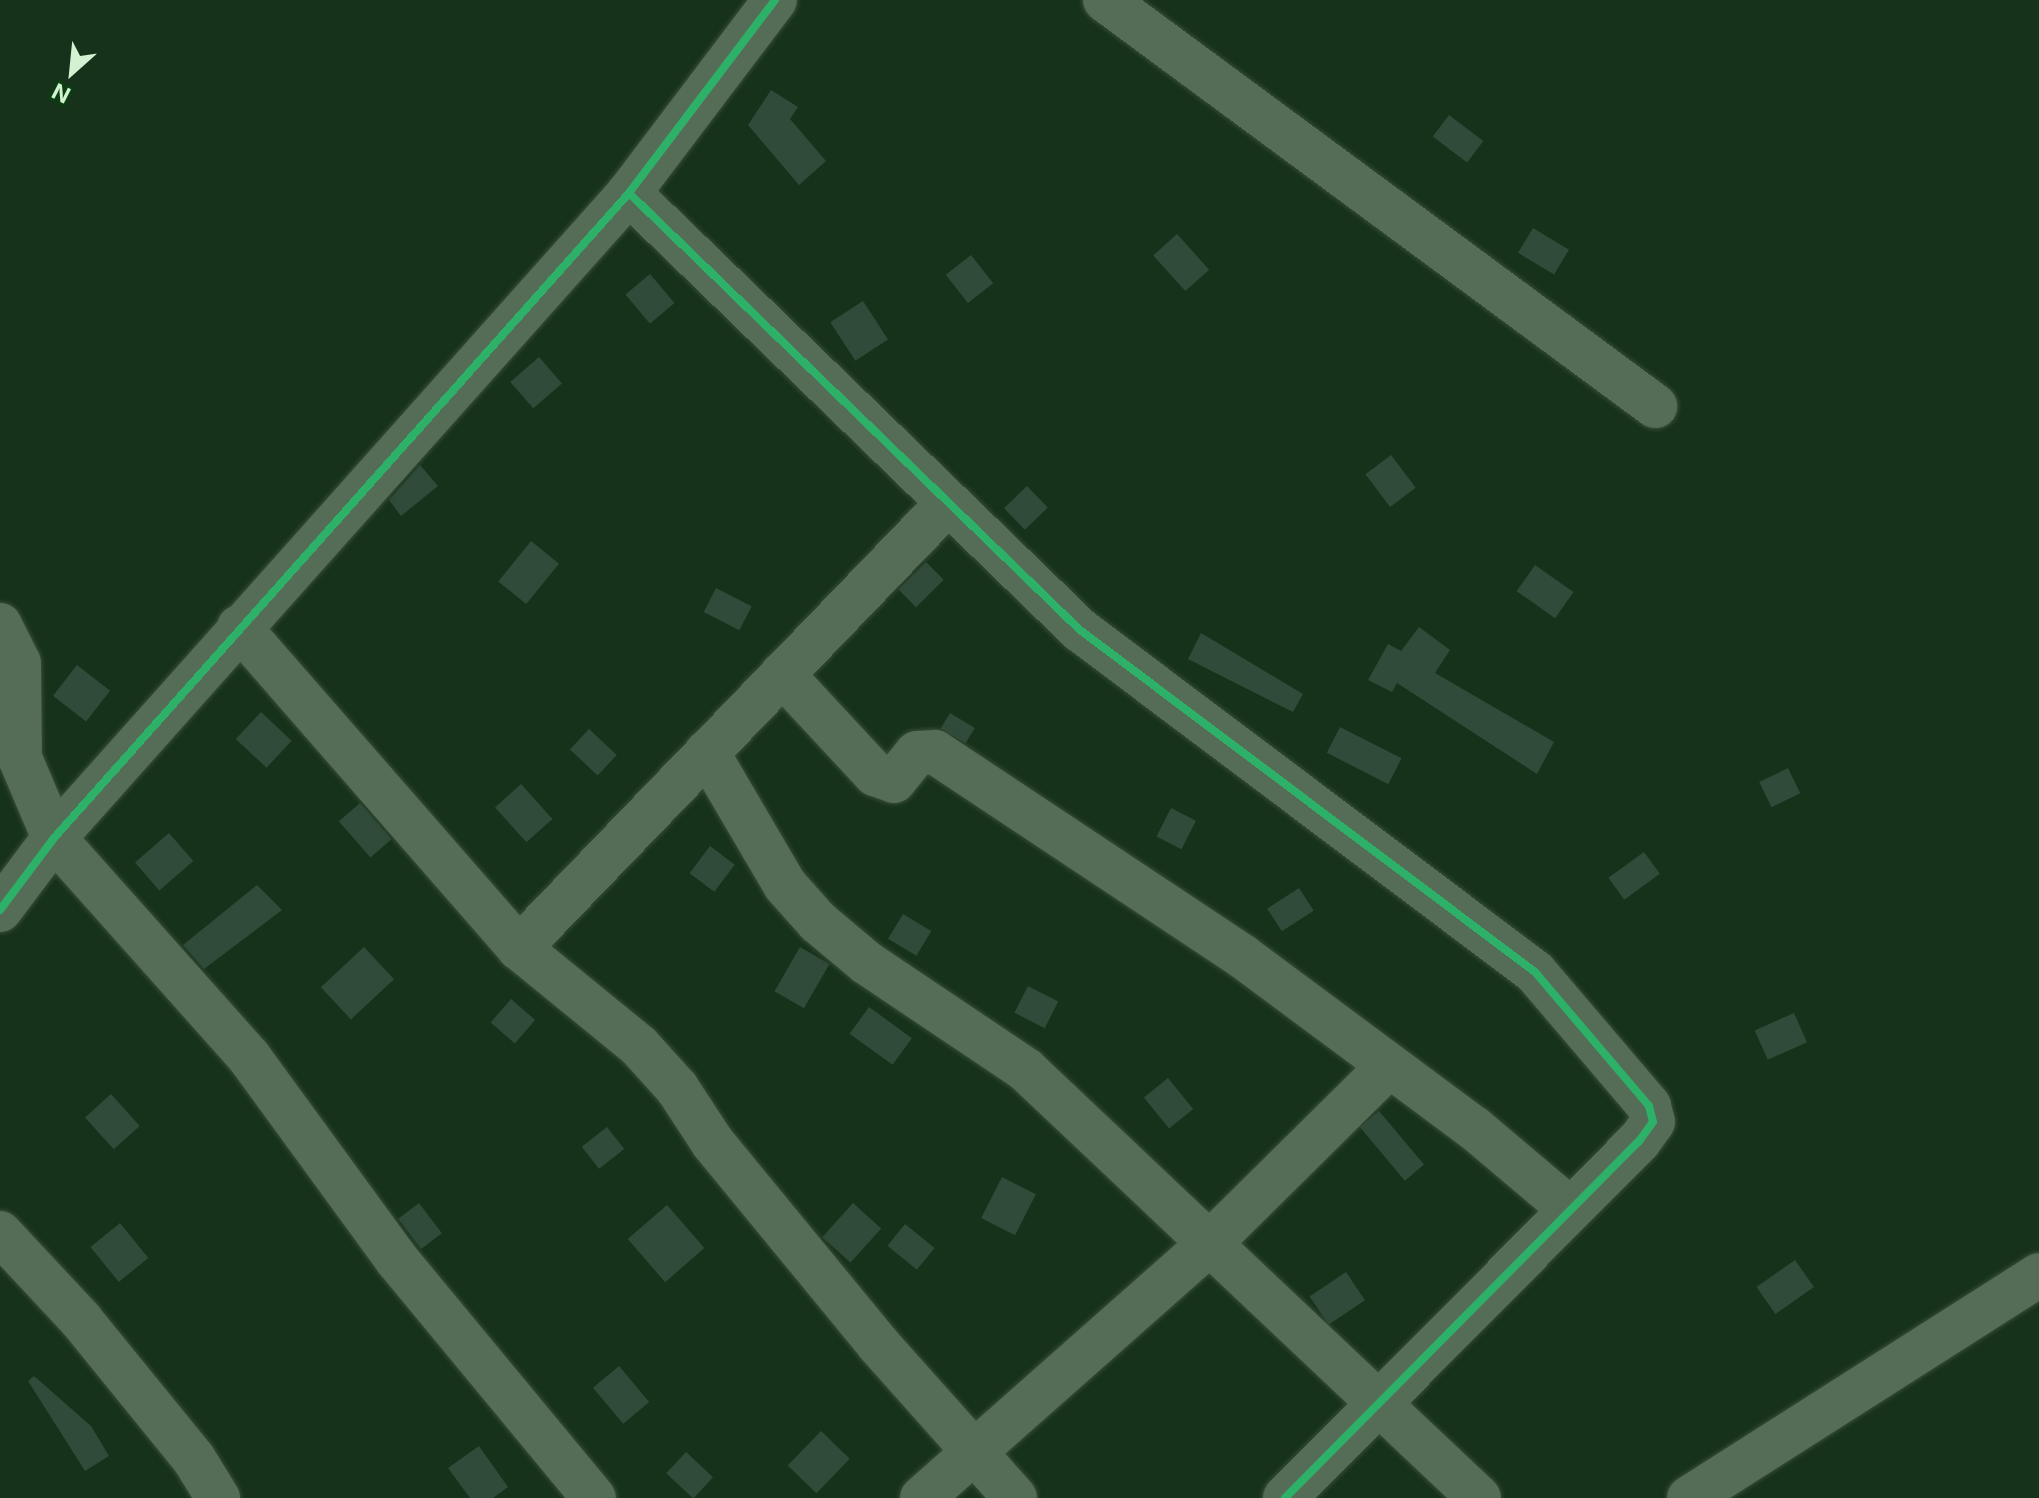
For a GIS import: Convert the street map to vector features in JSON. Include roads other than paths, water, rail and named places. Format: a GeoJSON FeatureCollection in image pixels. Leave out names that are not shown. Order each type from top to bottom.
{"type":"FeatureCollection","features":[{"type":"Feature","properties":{"kind":"street"},"geometry":{"type":"LineString","coordinates":[[0,910],[54,838],[239,627],[629,193],[775,0]]}},
{"type":"Feature","properties":{"kind":"street"},"geometry":{"type":"LineString","coordinates":[[1105,0],[1655,406]]}},
{"type":"Feature","properties":{"kind":"street"},"geometry":{"type":"LineString","coordinates":[[629,193],[1080,630],[1535,972],[1649,1106],[1653,1122],[1285,1498]]}},
{"type":"Feature","properties":{"kind":"street"},"geometry":{"type":"LineString","coordinates":[[519,948],[948,503]]}},
{"type":"Feature","properties":{"kind":"street"},"geometry":{"type":"LineString","coordinates":[[0,625],[19,663],[20,758],[54,838],[249,1057],[397,1260],[594,1498]]}},
{"type":"Feature","properties":{"kind":"street"},"geometry":{"type":"LineString","coordinates":[[239,627],[519,948],[639,1046],[677,1088],[713,1143],[1015,1498]]}},
{"type":"Feature","properties":{"kind":"street"},"geometry":{"type":"LineString","coordinates":[[782,674],[875,774],[894,781],[917,753],[935,752],[1217,938],[1389,1066],[1570,1209]]}},
{"type":"Feature","properties":{"kind":"street"},"geometry":{"type":"LineString","coordinates":[[707,752],[785,885],[818,922],[867,963],[1026,1070],[1479,1498]]}},
{"type":"Feature","properties":{"kind":"street"},"geometry":{"type":"LineString","coordinates":[[922,1498],[1211,1242],[1389,1066]]}},
{"type":"Feature","properties":{"kind":"street"},"geometry":{"type":"LineString","coordinates":[[0,1233],[81,1320],[194,1459],[218,1498]]}},
{"type":"Feature","properties":{"kind":"street"},"geometry":{"type":"LineString","coordinates":[[1689,1498],[2039,1275]]}}]}
